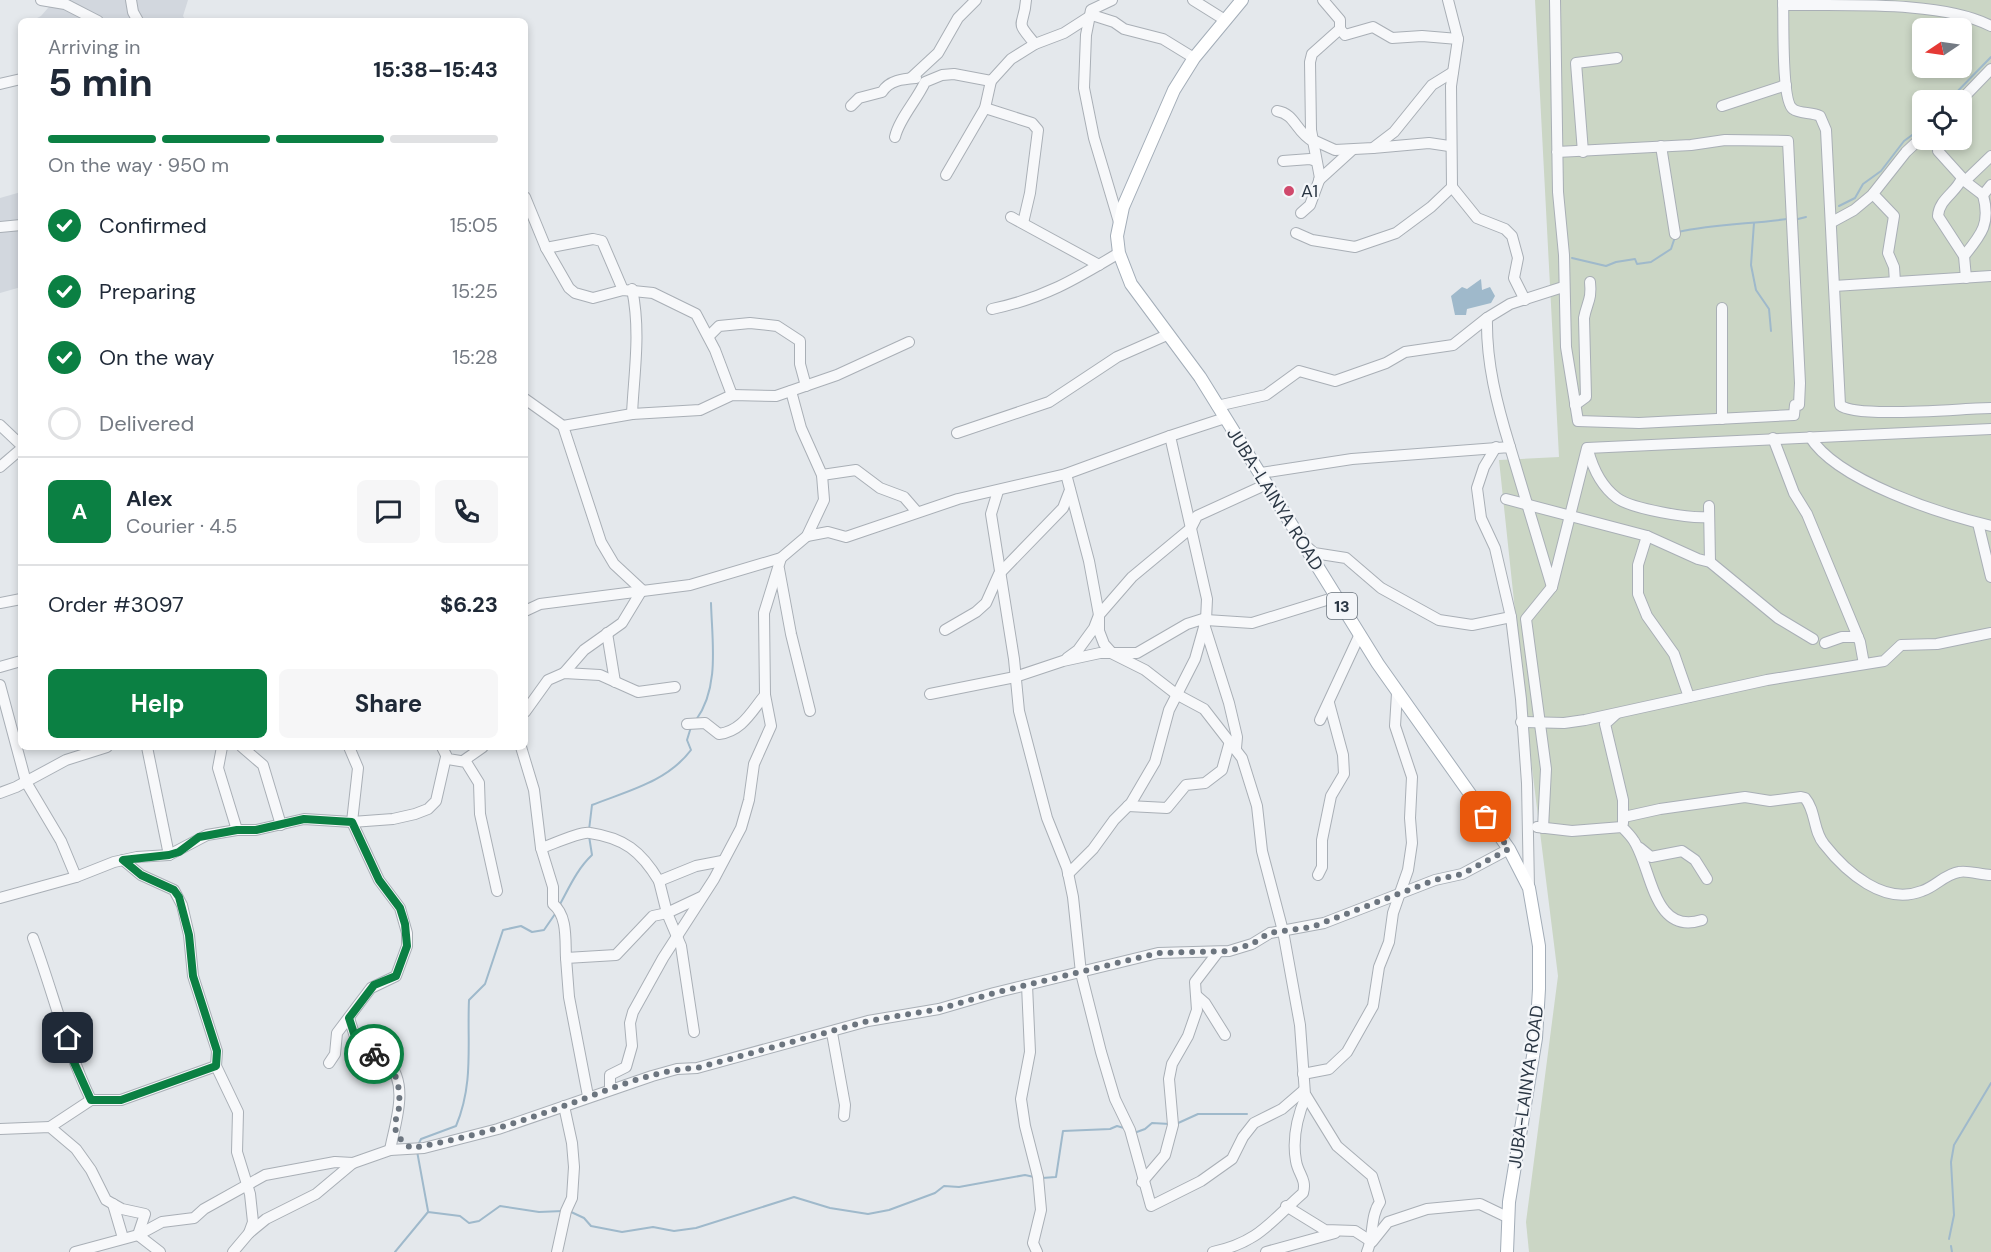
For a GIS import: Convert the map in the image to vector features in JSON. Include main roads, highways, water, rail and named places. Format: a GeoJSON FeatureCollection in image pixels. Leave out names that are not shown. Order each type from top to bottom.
{"type":"FeatureCollection","features":[{"type":"Feature","properties":{"kind":"main road","name":"JUBA-LAINYA ROAD"},"geometry":{"type":"LineString","coordinates":[[1242,0],[1194,58],[1174,90],[1119,222],[1119,253],[1131,284],[1225,418],[1398,693],[1509,849],[1529,888],[1539,946],[1539,989],[1536,1038],[1507,1217],[1508,1252]]}},
{"type":"Feature","properties":{"kind":"water"},"geometry":{"type":"Polygon","coordinates":[[[1481,279],[1482,290],[1490,287],[1495,296],[1491,303],[1467,309],[1466,315],[1455,315],[1451,296],[1462,287],[1467,289],[1481,279]]]}},
{"type":"Feature","properties":{"kind":"waterway"},"geometry":{"type":"LineString","coordinates":[[1959,90],[1991,57]]}},
{"type":"Feature","properties":{"kind":"waterway"},"geometry":{"type":"LineString","coordinates":[[1839,206],[1855,198],[1863,184],[1881,171],[1904,141],[1912,135]]}},
{"type":"Feature","properties":{"kind":"waterway"},"geometry":{"type":"LineString","coordinates":[[1798,219],[1806,217]]}},
{"type":"Feature","properties":{"kind":"waterway"},"geometry":{"type":"LineString","coordinates":[[1678,232],[1787,219]]}},
{"type":"Feature","properties":{"kind":"waterway"},"geometry":{"type":"LineString","coordinates":[[1754,223],[1751,265],[1756,290],[1769,309],[1771,331]]}},
{"type":"Feature","properties":{"kind":"waterway"},"geometry":{"type":"LineString","coordinates":[[1572,258],[1606,266],[1635,259],[1637,264],[1651,262],[1671,249],[1675,237]]}},
{"type":"Feature","properties":{"kind":"waterway"},"geometry":{"type":"LineString","coordinates":[[696,720],[704,707],[712,678],[711,603]]}},
{"type":"Feature","properties":{"kind":"waterway"},"geometry":{"type":"LineString","coordinates":[[589,830],[592,805],[646,784],[681,761],[691,750],[687,740],[691,727]]}},
{"type":"Feature","properties":{"kind":"waterway"},"geometry":{"type":"LineString","coordinates":[[559,906],[578,873],[592,855],[589,836]]}},
{"type":"Feature","properties":{"kind":"waterway"},"geometry":{"type":"LineString","coordinates":[[419,1143],[421,1139],[456,1126],[462,1110],[467,1079],[469,1000],[485,984],[503,930],[521,926],[532,932],[544,930],[555,914]]}},
{"type":"Feature","properties":{"kind":"waterway"},"geometry":{"type":"LineString","coordinates":[[1949,1239],[1954,1215],[1951,1162],[1954,1145],[1991,1083]]}},
{"type":"Feature","properties":{"kind":"waterway"},"geometry":{"type":"LineString","coordinates":[[1176,1124],[1198,1114],[1247,1114]]}},
{"type":"Feature","properties":{"kind":"waterway"},"geometry":{"type":"LineString","coordinates":[[1134,1133],[1145,1129],[1152,1123],[1170,1124]]}},
{"type":"Feature","properties":{"kind":"waterway"},"geometry":{"type":"LineString","coordinates":[[1042,1178],[1056,1177],[1063,1131],[1110,1129],[1117,1126],[1124,1128]]}},
{"type":"Feature","properties":{"kind":"waterway"},"geometry":{"type":"LineString","coordinates":[[417,1151],[428,1211]]}},
{"type":"Feature","properties":{"kind":"waterway"},"geometry":{"type":"LineString","coordinates":[[569,1211],[584,1218],[591,1226],[622,1232],[653,1227],[674,1231],[696,1228],[794,1197],[830,1208],[868,1214],[889,1210],[935,1193],[944,1186],[959,1187],[1025,1175],[1034,1177]]}},
{"type":"Feature","properties":{"kind":"waterway"},"geometry":{"type":"LineString","coordinates":[[395,1252],[428,1212],[460,1216],[469,1223],[479,1221],[500,1206],[539,1212],[563,1211]]}},
{"type":"Feature","properties":{"kind":"waterway"},"geometry":{"type":"LineString","coordinates":[[1951,1246],[1952,1252]]}},
{"type":"Feature","properties":{"kind":"place","name":"A1"},"geometry":{"type":"Point","coordinates":[1289,191]}}]}
